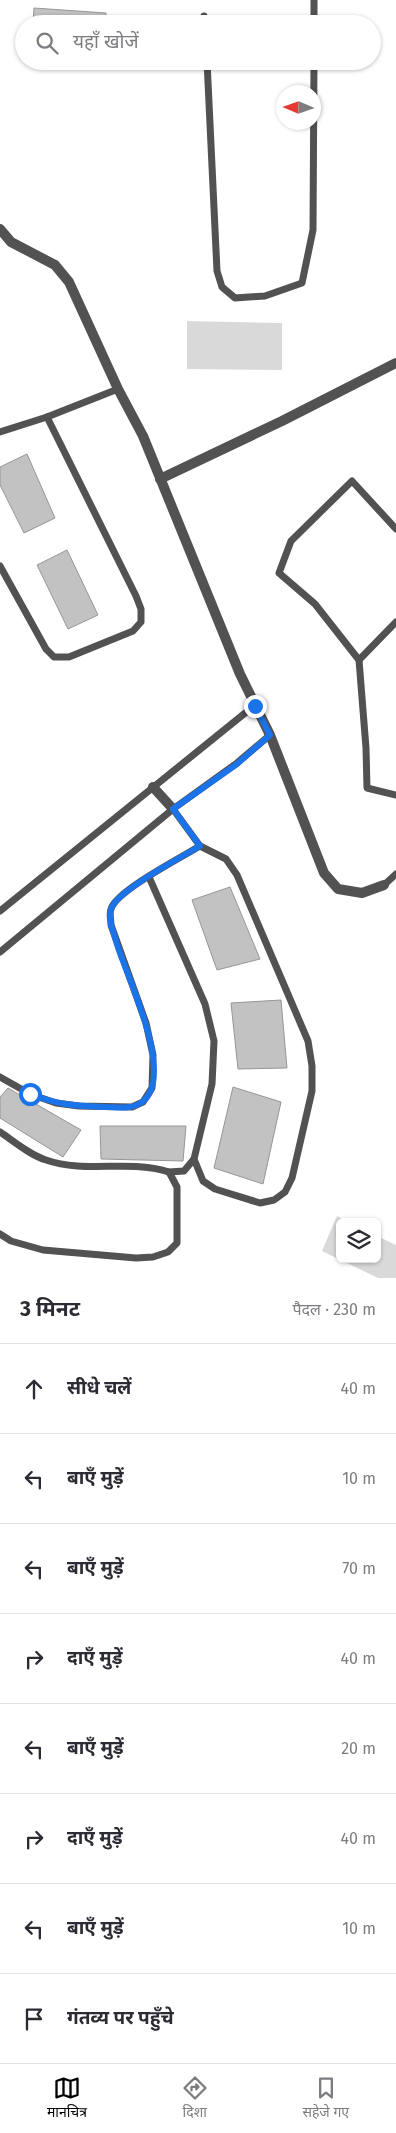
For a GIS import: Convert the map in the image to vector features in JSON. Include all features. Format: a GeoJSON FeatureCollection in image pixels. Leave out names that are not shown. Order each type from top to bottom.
{"type":"FeatureCollection","features":[{"type":"Feature","properties":{"kind":"street"},"geometry":{"type":"LineString","coordinates":[[0,229],[10,242],[54,265],[69,282],[118,389],[143,436],[240,674],[270,735],[324,873],[338,888],[362,893],[384,885]]}},
{"type":"Feature","properties":{"kind":"street"},"geometry":{"type":"LineString","coordinates":[[160,479],[282,421],[396,363]]}},
{"type":"Feature","properties":{"kind":"street"},"geometry":{"type":"LineString","coordinates":[[153,787],[173,809]]}},
{"type":"Feature","properties":{"kind":"lane"},"geometry":{"type":"LineString","coordinates":[[314,0],[314,15]]}},
{"type":"Feature","properties":{"kind":"lane"},"geometry":{"type":"LineString","coordinates":[[206,70],[217,272],[222,287],[235,298],[264,296],[302,283],[313,230],[314,70]]}},
{"type":"Feature","properties":{"kind":"lane"},"geometry":{"type":"LineString","coordinates":[[0,432],[47,417],[118,389]]}},
{"type":"Feature","properties":{"kind":"lane"},"geometry":{"type":"LineString","coordinates":[[0,566],[46,649],[54,657],[69,657],[133,631],[141,622],[141,609],[136,596],[47,417]]}},
{"type":"Feature","properties":{"kind":"lane"},"geometry":{"type":"LineString","coordinates":[[396,529],[352,481],[291,541],[279,573],[315,604],[359,660],[367,788],[396,795]]}},
{"type":"Feature","properties":{"kind":"lane"},"geometry":{"type":"LineString","coordinates":[[359,660],[396,622]]}},
{"type":"Feature","properties":{"kind":"lane"},"geometry":{"type":"LineString","coordinates":[[0,911],[255,706]]}},
{"type":"Feature","properties":{"kind":"lane"},"geometry":{"type":"LineString","coordinates":[[0,952],[173,809],[237,764],[270,735]]}},
{"type":"Feature","properties":{"kind":"lane"},"geometry":{"type":"LineString","coordinates":[[173,809],[200,846],[226,859],[237,875],[308,1041],[312,1066],[312,1091],[292,1178],[285,1192],[274,1200],[260,1202],[216,1189],[203,1181],[194,1159]]}},
{"type":"Feature","properties":{"kind":"lane"},"geometry":{"type":"LineString","coordinates":[[0,1077],[30,1094],[56,1103],[79,1106],[132,1107],[143,1102],[152,1088],[153,1055],[146,1024],[111,925],[110,909],[118,898],[200,846]]}},
{"type":"Feature","properties":{"kind":"lane"},"geometry":{"type":"LineString","coordinates":[[384,885],[396,874]]}},
{"type":"Feature","properties":{"kind":"lane"},"geometry":{"type":"LineString","coordinates":[[0,1132],[46,1160],[67,1164],[154,1167],[169,1172],[184,1171],[194,1159],[212,1084],[214,1041],[205,1004],[149,877]]}},
{"type":"Feature","properties":{"kind":"lane"},"geometry":{"type":"LineString","coordinates":[[0,1234],[11,1241],[43,1250],[136,1258],[154,1257],[168,1252],[177,1243],[177,1186],[169,1172]]}},
{"type":"Feature","properties":{"kind":"shaded area"},"geometry":{"type":"Polygon","coordinates":[[[187,321],[282,323],[282,370],[187,369],[187,321]]]}},
{"type":"Feature","properties":{"kind":"shaded area"},"geometry":{"type":"Polygon","coordinates":[[[336,1218],[336,1258],[322,1251],[336,1218]]]}},
{"type":"Feature","properties":{"kind":"shaded area"},"geometry":{"type":"Polygon","coordinates":[[[381,1238],[396,1245],[396,1278],[378,1278],[347,1263],[381,1263],[381,1238]]]}},
{"type":"Feature","properties":{"kind":"building"},"geometry":{"type":"Polygon","coordinates":[[[34,8],[106,13],[106,15],[34,15],[34,8]]]}},
{"type":"Feature","properties":{"kind":"building"},"geometry":{"type":"Polygon","coordinates":[[[27,454],[55,518],[24,533],[0,485],[0,467],[27,454]]]}},
{"type":"Feature","properties":{"kind":"building"},"geometry":{"type":"Polygon","coordinates":[[[67,550],[98,615],[68,629],[37,565],[67,550]]]}},
{"type":"Feature","properties":{"kind":"building"},"geometry":{"type":"Polygon","coordinates":[[[230,887],[260,959],[217,970],[192,900],[230,887]]]}},
{"type":"Feature","properties":{"kind":"building"},"geometry":{"type":"Polygon","coordinates":[[[281,1000],[287,1068],[238,1069],[231,1003],[281,1000]]]}},
{"type":"Feature","properties":{"kind":"building"},"geometry":{"type":"Polygon","coordinates":[[[233,1087],[281,1102],[263,1184],[214,1168],[233,1087]]]}},
{"type":"Feature","properties":{"kind":"building"},"geometry":{"type":"Polygon","coordinates":[[[8,1088],[81,1130],[63,1157],[0,1118],[0,1097],[8,1088]]]}},
{"type":"Feature","properties":{"kind":"building"},"geometry":{"type":"Polygon","coordinates":[[[100,1126],[186,1126],[183,1161],[101,1159],[100,1126]]]}},
{"type":"Feature","properties":{"kind":"route"},"geometry":{"type":"LineString","coordinates":[[30,1094],[56,1103],[79,1106],[132,1107],[143,1102],[152,1088],[153,1055],[146,1024],[111,925],[110,909],[118,898],[133,887],[200,846],[173,809],[237,764],[270,735],[255,706]]}}]}
